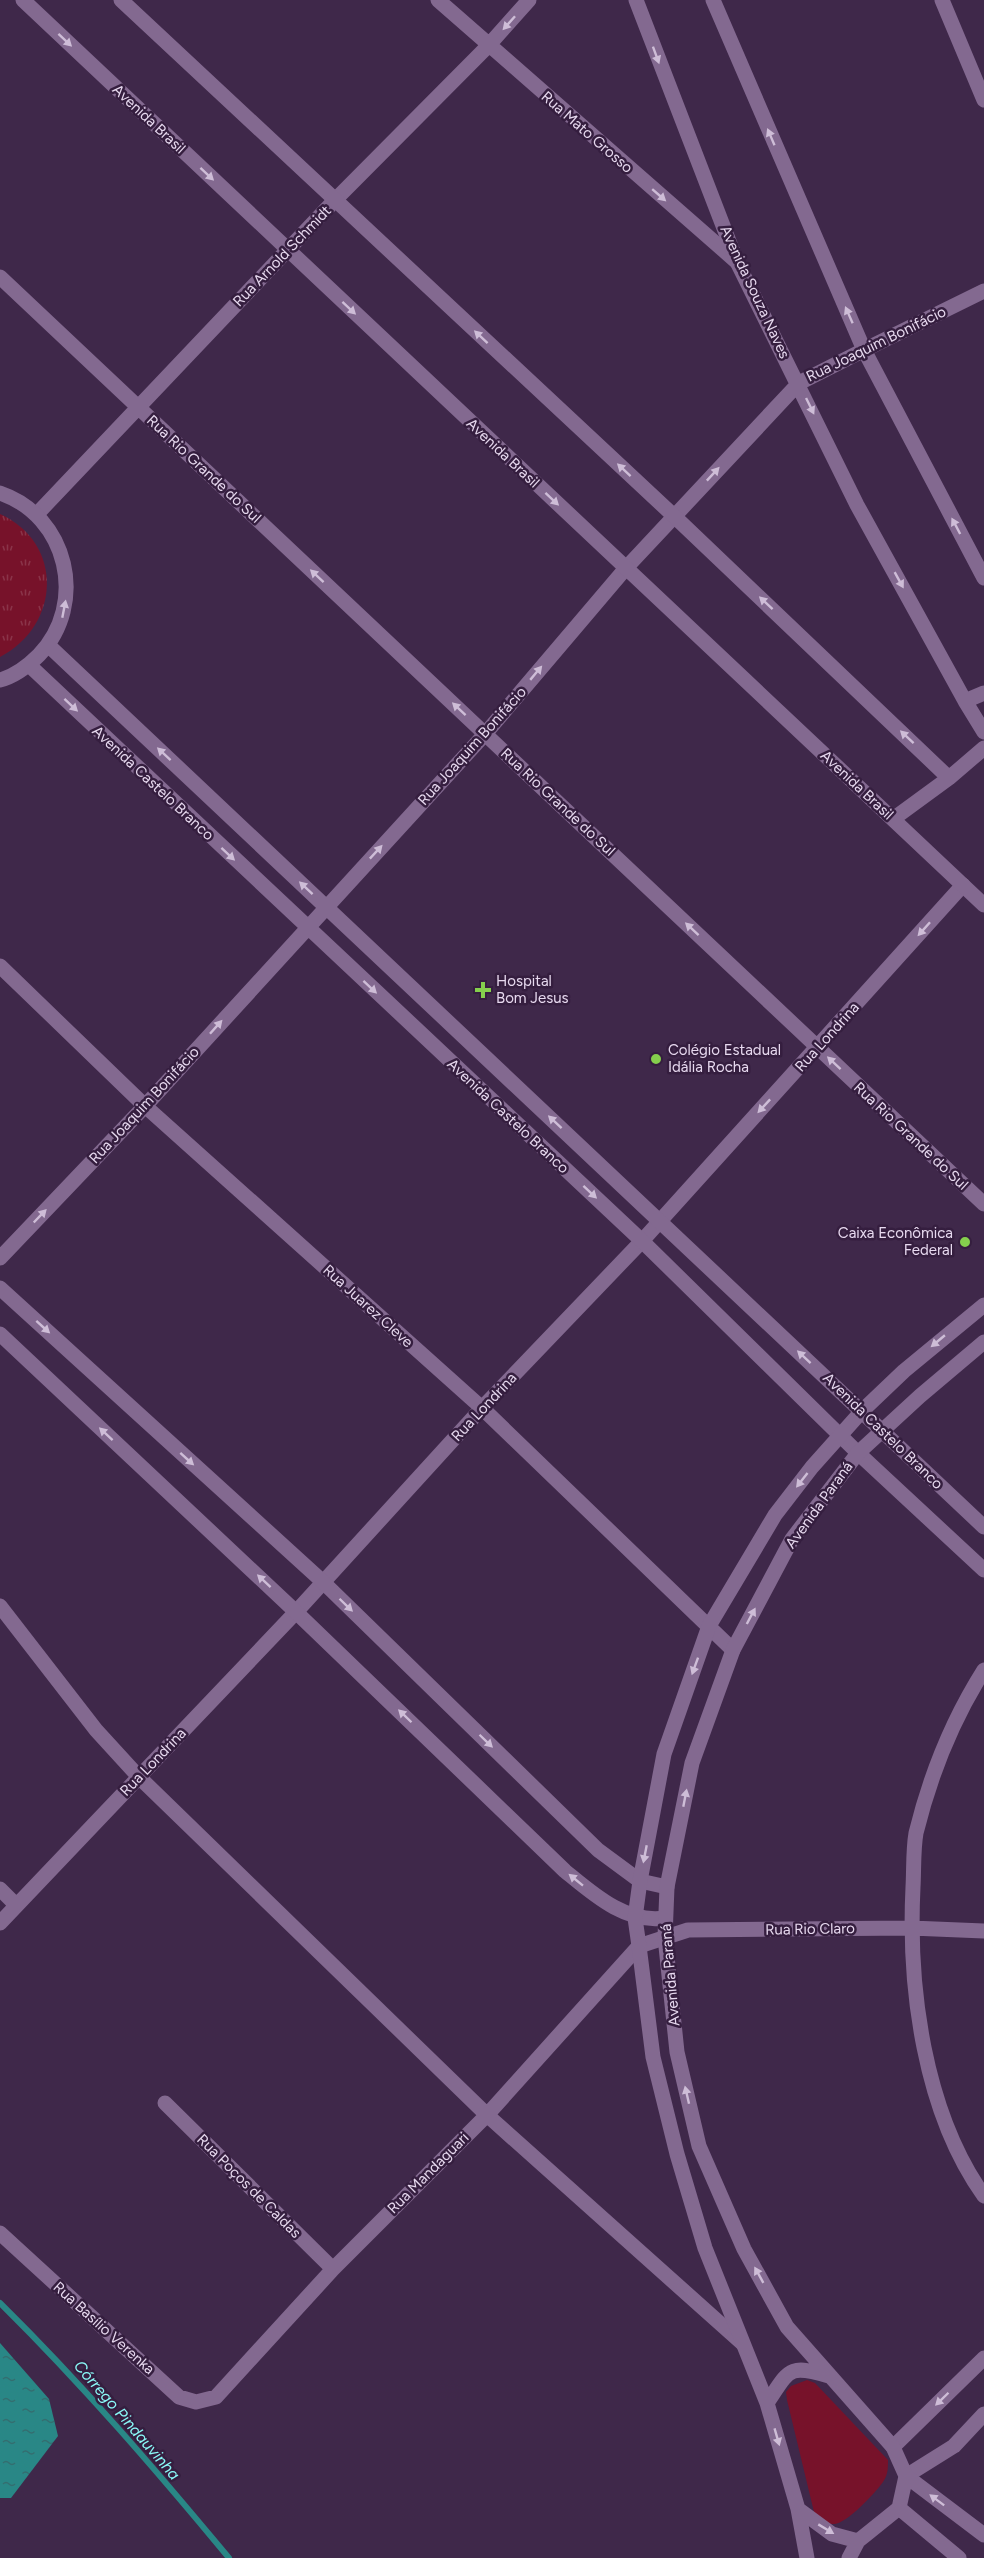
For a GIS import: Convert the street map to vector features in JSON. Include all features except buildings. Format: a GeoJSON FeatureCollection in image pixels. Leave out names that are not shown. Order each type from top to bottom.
{"type":"FeatureCollection","features":[{"type":"Feature","properties":{"kind":"street","name":"Avenida Brasil"},"geometry":{"type":"LineString","coordinates":[[23,0],[984,905]]}},
{"type":"Feature","properties":{"kind":"street"},"geometry":{"type":"LineString","coordinates":[[121,0],[674,516],[949,778]]}},
{"type":"Feature","properties":{"kind":"street","name":"Rua Mato Grosso"},"geometry":{"type":"LineString","coordinates":[[438,0],[737,262]]}},
{"type":"Feature","properties":{"kind":"street","name":"Rua Arnold Schmidt"},"geometry":{"type":"LineString","coordinates":[[37,514],[335,200],[488,46],[530,0]]}},
{"type":"Feature","properties":{"kind":"street","name":"Avenida Souza Naves"},"geometry":{"type":"LineString","coordinates":[[636,0],[737,262],[799,382],[857,505],[964,701],[984,732]]}},
{"type":"Feature","properties":{"kind":"street"},"geometry":{"type":"LineString","coordinates":[[713,0],[864,350],[984,578]]}},
{"type":"Feature","properties":{"kind":"street"},"geometry":{"type":"LineString","coordinates":[[942,0],[984,100]]}},
{"type":"Feature","properties":{"kind":"street","name":"Rua Rio Grande do Sul"},"geometry":{"type":"LineString","coordinates":[[0,277],[984,1204]]}},
{"type":"Feature","properties":{"kind":"street","name":"Rua Joaquim Bonifácio"},"geometry":{"type":"LineString","coordinates":[[0,1258],[145,1106],[325,906],[485,734],[626,568],[799,382],[984,291]]}},
{"type":"Feature","properties":{"kind":"street"},"geometry":{"type":"LineString","coordinates":[[0,493],[14,498],[37,514],[54,536],[65,563],[68,591],[62,620],[48,645],[28,665],[0,680]]}},
{"type":"Feature","properties":{"kind":"street","name":"Avenida Castelo Branco"},"geometry":{"type":"LineString","coordinates":[[48,645],[984,1527]]}},
{"type":"Feature","properties":{"kind":"street","name":"Avenida Castelo Branco"},"geometry":{"type":"LineString","coordinates":[[28,665],[306,928],[642,1240],[858,1453],[984,1570]]}},
{"type":"Feature","properties":{"kind":"street"},"geometry":{"type":"LineString","coordinates":[[964,701],[984,693]]}},
{"type":"Feature","properties":{"kind":"street"},"geometry":{"type":"LineString","coordinates":[[893,819],[949,778],[984,748]]}},
{"type":"Feature","properties":{"kind":"street","name":"Rua Londrina"},"geometry":{"type":"LineString","coordinates":[[0,1923],[297,1612],[322,1581],[642,1240],[818,1048],[963,885]]}},
{"type":"Feature","properties":{"kind":"street","name":"Rua Juarez Cleve"},"geometry":{"type":"LineString","coordinates":[[0,966],[145,1106],[482,1408],[733,1650]]}},
{"type":"Feature","properties":{"kind":"street"},"geometry":{"type":"LineString","coordinates":[[0,1288],[322,1581],[598,1850],[640,1881],[667,1887]]}},
{"type":"Feature","properties":{"kind":"street","name":"Avenida Paraná"},"geometry":{"type":"LineString","coordinates":[[804,2556],[798,2509],[767,2403],[705,2248],[677,2154],[653,2056],[635,1918],[640,1881],[664,1754],[709,1626],[775,1515],[812,1467],[862,1411],[904,1371],[984,1305]]}},
{"type":"Feature","properties":{"kind":"street"},"geometry":{"type":"LineString","coordinates":[[0,1334],[297,1612],[565,1870],[593,1893],[635,1918],[651,1920],[665,1918]]}},
{"type":"Feature","properties":{"kind":"street","name":"Avenida Paraná"},"geometry":{"type":"LineString","coordinates":[[984,1342],[880,1430],[858,1453],[792,1539],[733,1650],[692,1763],[667,1887],[665,1918],[677,2052],[699,2146],[744,2249],[787,2327],[893,2447],[906,2476],[984,2535]]}},
{"type":"Feature","properties":{"kind":"street"},"geometry":{"type":"LineString","coordinates":[[0,1606],[96,1730],[139,1777],[487,2115],[742,2343]]}},
{"type":"Feature","properties":{"kind":"street"},"geometry":{"type":"LineString","coordinates":[[984,1670],[944,1746],[916,1835],[911,1928],[918,2019],[935,2095],[970,2177],[984,2196]]}},
{"type":"Feature","properties":{"kind":"street"},"geometry":{"type":"LineString","coordinates":[[0,1889],[16,1905]]}},
{"type":"Feature","properties":{"kind":"street","name":"Rua Rio Claro"},"geometry":{"type":"LineString","coordinates":[[639,1946],[688,1930],[911,1928],[984,1931]]}},
{"type":"Feature","properties":{"kind":"street","name":"Rua Mandaguari"},"geometry":{"type":"LineString","coordinates":[[216,2397],[333,2268],[487,2115],[639,1946]]}},
{"type":"Feature","properties":{"kind":"street","name":"Rua Poços de Caldas"},"geometry":{"type":"LineString","coordinates":[[165,2103],[333,2268]]}},
{"type":"Feature","properties":{"kind":"street","name":"Rua Basílio Verenka"},"geometry":{"type":"LineString","coordinates":[[0,2233],[179,2397],[196,2402],[216,2397]]}},
{"type":"Feature","properties":{"kind":"street"},"geometry":{"type":"LineString","coordinates":[[893,2447],[984,2358]]}},
{"type":"Feature","properties":{"kind":"street"},"geometry":{"type":"LineString","coordinates":[[767,2403],[786,2375],[794,2369],[803,2368],[830,2376]]}},
{"type":"Feature","properties":{"kind":"street"},"geometry":{"type":"LineString","coordinates":[[849,2558],[858,2541],[899,2508],[906,2476],[954,2446],[984,2414]]}},
{"type":"Feature","properties":{"kind":"street"},"geometry":{"type":"LineString","coordinates":[[899,2508],[958,2558]]}},
{"type":"Feature","properties":{"kind":"street"},"geometry":{"type":"LineString","coordinates":[[798,2509],[832,2534],[858,2541]]}},
{"type":"Feature","properties":{"kind":"green space"},"geometry":{"type":"Polygon","coordinates":[[[0,514],[21,527],[36,544],[44,564],[47,584],[44,605],[35,625],[20,643],[0,657],[0,514]]]}},
{"type":"Feature","properties":{"kind":"green space"},"geometry":{"type":"Polygon","coordinates":[[[807,2380],[815,2383],[888,2460],[887,2474],[879,2487],[860,2508],[839,2523],[827,2523],[814,2512],[787,2400],[786,2392],[791,2386],[807,2380]]]}},
{"type":"Feature","properties":{"kind":"water"},"geometry":{"type":"Polygon","coordinates":[[[0,2343],[49,2399],[58,2436],[11,2498],[0,2498],[0,2343]]]}},
{"type":"Feature","properties":{"kind":"waterway","name":"Córrego Pindauvinha"},"geometry":{"type":"LineString","coordinates":[[0,2303],[118,2428],[229,2558]]}},
{"type":"Feature","properties":{"kind":"place","name":"Hospital Bom Jesus"},"geometry":{"type":"Point","coordinates":[483,990]}},
{"type":"Feature","properties":{"kind":"place","name":"Colégio Estadual Idália Rocha"},"geometry":{"type":"Point","coordinates":[656,1059]}},
{"type":"Feature","properties":{"kind":"place","name":"Caixa Econômica Federal"},"geometry":{"type":"Point","coordinates":[965,1242]}}]}
